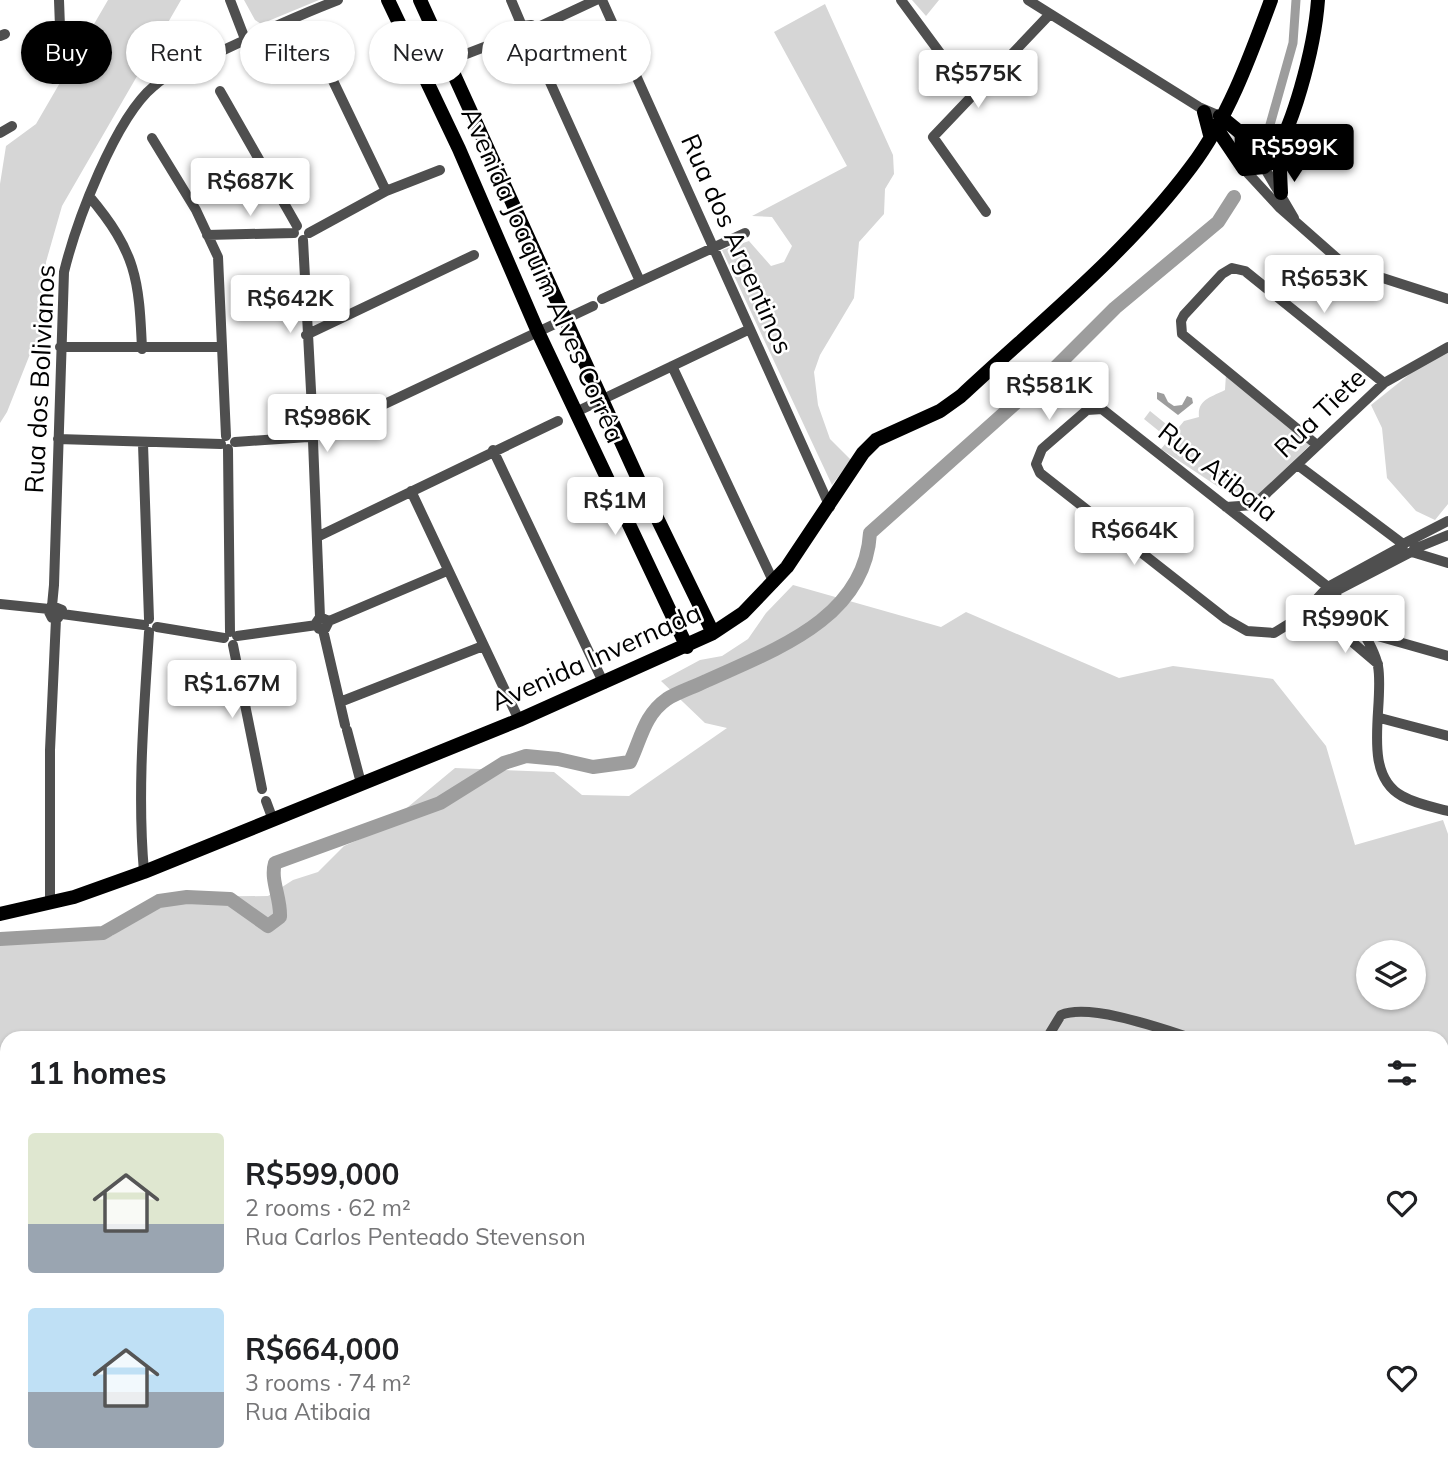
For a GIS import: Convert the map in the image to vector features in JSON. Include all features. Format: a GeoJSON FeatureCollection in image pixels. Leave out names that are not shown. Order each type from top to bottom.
{"type":"FeatureCollection","features":[{"type":"Feature","properties":{"kind":"main road","name":"Avenida Joaquim Alves Corrêa"},"geometry":{"type":"LineString","coordinates":[[388,0],[398,21]]}},
{"type":"Feature","properties":{"kind":"main road","name":"Avenida Joaquim Alves Corrêa"},"geometry":{"type":"LineString","coordinates":[[420,0],[430,21]]}},
{"type":"Feature","properties":{"kind":"main road","name":"Avenida Invernada"},"geometry":{"type":"LineString","coordinates":[[0,915],[50,904],[144,872],[273,820],[604,684],[687,647],[743,613],[774,583],[830,507],[863,453],[876,440],[940,411],[961,396],[1118,248],[1174,187],[1209,122],[1228,101],[1246,68],[1271,0]]}},
{"type":"Feature","properties":{"kind":"main road"},"geometry":{"type":"LineString","coordinates":[[1264,167],[1279,145],[1306,70],[1318,0]]}},
{"type":"Feature","properties":{"kind":"main road","name":"Avenida Joaquim Alves Corrêa"},"geometry":{"type":"LineString","coordinates":[[429,84],[538,332],[578,411],[687,647]]}},
{"type":"Feature","properties":{"kind":"main road","name":"Avenida Joaquim Alves Corrêa"},"geometry":{"type":"LineString","coordinates":[[458,84],[601,399],[713,633]]}},
{"type":"Feature","properties":{"kind":"main road"},"geometry":{"type":"LineString","coordinates":[[1209,122],[1242,134],[1264,167]]}},
{"type":"Feature","properties":{"kind":"main road"},"geometry":{"type":"LineString","coordinates":[[1209,122],[1244,169],[1264,167]]}},
{"type":"Feature","properties":{"kind":"main road"},"geometry":{"type":"LineString","coordinates":[[459,149],[472,158],[477,157],[485,144]]}},
{"type":"Feature","properties":{"kind":"main road"},"geometry":{"type":"LineString","coordinates":[[1279,145],[1281,193]]}},
{"type":"Feature","properties":{"kind":"street"},"geometry":{"type":"LineString","coordinates":[[59,0],[60,21]]}},
{"type":"Feature","properties":{"kind":"street"},"geometry":{"type":"LineString","coordinates":[[230,0],[240,25]]}},
{"type":"Feature","properties":{"kind":"street","name":"Rua dos Bolivianos"},"geometry":{"type":"LineString","coordinates":[[287,21],[338,0]]}},
{"type":"Feature","properties":{"kind":"street"},"geometry":{"type":"LineString","coordinates":[[511,0],[522,21]]}},
{"type":"Feature","properties":{"kind":"street"},"geometry":{"type":"LineString","coordinates":[[551,21],[596,0]]}},
{"type":"Feature","properties":{"kind":"street","name":"Rua dos Argentinos"},"geometry":{"type":"LineString","coordinates":[[602,0],[715,246],[830,507]]}},
{"type":"Feature","properties":{"kind":"street"},"geometry":{"type":"LineString","coordinates":[[901,0],[971,95]]}},
{"type":"Feature","properties":{"kind":"street"},"geometry":{"type":"LineString","coordinates":[[1028,0],[1209,122]]}},
{"type":"Feature","properties":{"kind":"street"},"geometry":{"type":"LineString","coordinates":[[986,212],[933,137],[1050,14]]}},
{"type":"Feature","properties":{"kind":"street","name":"Rua dos Bolivianos"},"geometry":{"type":"LineString","coordinates":[[50,904],[50,750],[64,272],[71,243],[89,196],[145,93],[176,72],[240,40]]}},
{"type":"Feature","properties":{"kind":"street"},"geometry":{"type":"LineString","coordinates":[[335,84],[386,191]]}},
{"type":"Feature","properties":{"kind":"street"},"geometry":{"type":"LineString","coordinates":[[551,84],[639,279]]}},
{"type":"Feature","properties":{"kind":"street"},"geometry":{"type":"LineString","coordinates":[[220,91],[301,233],[314,435],[322,623],[361,783]]}},
{"type":"Feature","properties":{"kind":"street"},"geometry":{"type":"LineString","coordinates":[[0,133],[12,125]]}},
{"type":"Feature","properties":{"kind":"street"},"geometry":{"type":"LineString","coordinates":[[152,138],[196,209],[218,257],[227,443],[231,638],[262,789]]}},
{"type":"Feature","properties":{"kind":"street"},"geometry":{"type":"LineString","coordinates":[[1264,167],[1294,218]]}},
{"type":"Feature","properties":{"kind":"street"},"geometry":{"type":"LineString","coordinates":[[1244,169],[1267,196],[1339,260],[1361,271],[1448,299]]}},
{"type":"Feature","properties":{"kind":"street"},"geometry":{"type":"LineString","coordinates":[[207,235],[301,233],[386,191],[440,170]]}},
{"type":"Feature","properties":{"kind":"street"},"geometry":{"type":"LineString","coordinates":[[89,196],[106,217],[133,263],[139,291],[142,349]]}},
{"type":"Feature","properties":{"kind":"street"},"geometry":{"type":"LineString","coordinates":[[58,439],[143,444],[227,443],[314,435],[538,332],[639,279],[745,233]]}},
{"type":"Feature","properties":{"kind":"street"},"geometry":{"type":"LineString","coordinates":[[306,335],[474,255]]}},
{"type":"Feature","properties":{"kind":"street"},"geometry":{"type":"LineString","coordinates":[[1317,444],[1182,334],[1181,321],[1184,315],[1222,274],[1232,268],[1245,271],[1384,383]]}},
{"type":"Feature","properties":{"kind":"street"},"geometry":{"type":"LineString","coordinates":[[578,411],[750,329]]}},
{"type":"Feature","properties":{"kind":"street"},"geometry":{"type":"LineString","coordinates":[[60,347],[222,347]]}},
{"type":"Feature","properties":{"kind":"street","name":"Rua Tiete"},"geometry":{"type":"LineString","coordinates":[[1225,507],[1236,509],[1254,505],[1299,466],[1317,444],[1384,383],[1448,347]]}},
{"type":"Feature","properties":{"kind":"street"},"geometry":{"type":"LineString","coordinates":[[672,366],[774,583]]}},
{"type":"Feature","properties":{"kind":"street","name":"Rua Atibaia"},"geometry":{"type":"LineString","coordinates":[[1300,617],[1274,633],[1247,631],[1226,619],[1040,473],[1038,456],[1042,449],[1087,410],[1096,407],[1335,593],[1348,618],[1363,632],[1378,664]]}},
{"type":"Feature","properties":{"kind":"street"},"geometry":{"type":"LineString","coordinates":[[317,537],[558,421]]}},
{"type":"Feature","properties":{"kind":"street"},"geometry":{"type":"LineString","coordinates":[[143,444],[150,626],[142,741],[141,837],[144,872]]}},
{"type":"Feature","properties":{"kind":"street"},"geometry":{"type":"LineString","coordinates":[[494,450],[604,684]]}},
{"type":"Feature","properties":{"kind":"street"},"geometry":{"type":"LineString","coordinates":[[1299,466],[1408,548],[1448,563]]}},
{"type":"Feature","properties":{"kind":"street"},"geometry":{"type":"LineString","coordinates":[[411,491],[519,720]]}},
{"type":"Feature","properties":{"kind":"street"},"geometry":{"type":"LineString","coordinates":[[1300,617],[1321,597],[1335,593],[1448,522]]}},
{"type":"Feature","properties":{"kind":"street"},"geometry":{"type":"LineString","coordinates":[[1408,548],[1448,535]]}},
{"type":"Feature","properties":{"kind":"street"},"geometry":{"type":"LineString","coordinates":[[3,606],[231,638],[322,623],[447,571]]}},
{"type":"Feature","properties":{"kind":"street"},"geometry":{"type":"LineString","coordinates":[[1331,624],[1338,617],[1335,593]]}},
{"type":"Feature","properties":{"kind":"street"},"geometry":{"type":"LineString","coordinates":[[1300,617],[1448,656]]}},
{"type":"Feature","properties":{"kind":"street"},"geometry":{"type":"LineString","coordinates":[[1331,624],[1378,664]]}},
{"type":"Feature","properties":{"kind":"street"},"geometry":{"type":"LineString","coordinates":[[1393,641],[1380,653],[1378,664],[1378,762],[1395,792],[1448,811]]}},
{"type":"Feature","properties":{"kind":"street"},"geometry":{"type":"LineString","coordinates":[[340,702],[483,646]]}},
{"type":"Feature","properties":{"kind":"street"},"geometry":{"type":"LineString","coordinates":[[1380,718],[1448,736]]}},
{"type":"Feature","properties":{"kind":"street"},"geometry":{"type":"LineString","coordinates":[[266,801],[273,820]]}},
{"type":"Feature","properties":{"kind":"street"},"geometry":{"type":"LineString","coordinates":[[1051,1031],[1061,1015],[1075,1012],[1118,1018],[1165,1031]]}},
{"type":"Feature","properties":{"kind":"shaded area"},"geometry":{"type":"Polygon","coordinates":[[[108,0],[181,0],[169,21],[126,21],[126,84],[132,84],[62,206],[46,262],[43,342],[34,344],[0,423],[0,184],[6,146],[36,124],[59,84],[112,84],[112,21],[96,21],[108,0]]]}},
{"type":"Feature","properties":{"kind":"shaded area"},"geometry":{"type":"Polygon","coordinates":[[[244,0],[319,0],[268,21],[255,20],[244,0]]]}},
{"type":"Feature","properties":{"kind":"shaded area"},"geometry":{"type":"Polygon","coordinates":[[[912,0],[939,0],[926,16],[912,0]]]}},
{"type":"Feature","properties":{"kind":"shaded area"},"geometry":{"type":"Polygon","coordinates":[[[825,4],[893,155],[894,174],[885,189],[884,214],[859,242],[854,298],[820,355],[814,372],[818,405],[830,439],[851,460],[832,485],[722,250],[749,241],[771,266],[784,262],[792,246],[772,217],[752,216],[847,166],[774,32],[825,4]]]}},
{"type":"Feature","properties":{"kind":"shaded area"},"geometry":{"type":"Polygon","coordinates":[[[1448,351],[1448,504],[1435,520],[1416,511],[1387,478],[1382,428],[1371,405],[1416,369],[1448,351]]]}},
{"type":"Feature","properties":{"kind":"shaded area"},"geometry":{"type":"Polygon","coordinates":[[[1226,374],[1311,444],[1258,495],[1223,490],[1161,449],[1184,421],[1199,417],[1203,402],[1225,390],[1226,374]]]}},
{"type":"Feature","properties":{"kind":"shaded area"},"geometry":{"type":"Polygon","coordinates":[[[1157,392],[1164,394],[1174,406],[1182,405],[1187,396],[1192,398],[1193,403],[1178,415],[1157,399],[1157,392]]]}},
{"type":"Feature","properties":{"kind":"shaded area"},"geometry":{"type":"Polygon","coordinates":[[[1150,411],[1171,428],[1165,436],[1144,419],[1150,411]]]}},
{"type":"Feature","properties":{"kind":"shaded area"},"geometry":{"type":"Polygon","coordinates":[[[793,585],[941,627],[966,612],[1119,678],[1173,666],[1273,679],[1326,746],[1355,845],[1443,820],[1448,834],[1448,1031],[0,1031],[0,935],[82,940],[112,936],[163,897],[268,896],[293,880],[318,872],[344,846],[379,831],[455,768],[554,772],[582,795],[629,796],[727,728],[705,723],[661,681],[700,660],[722,656],[748,639],[766,613],[793,585]]]}},
{"type":"Feature","properties":{"kind":"waterway"},"geometry":{"type":"LineString","coordinates":[[1266,139],[1293,43],[1296,0]]}},
{"type":"Feature","properties":{"kind":"waterway"},"geometry":{"type":"LineString","coordinates":[[0,939],[103,933],[159,901],[187,897],[230,899],[268,926],[280,917],[274,876],[275,863],[440,803],[504,763],[526,756],[558,759],[593,767],[630,762],[648,720],[659,705],[786,643],[812,628],[834,609],[852,588],[864,563],[870,533],[1056,367],[1115,308],[1218,222],[1234,197]]}}]}
